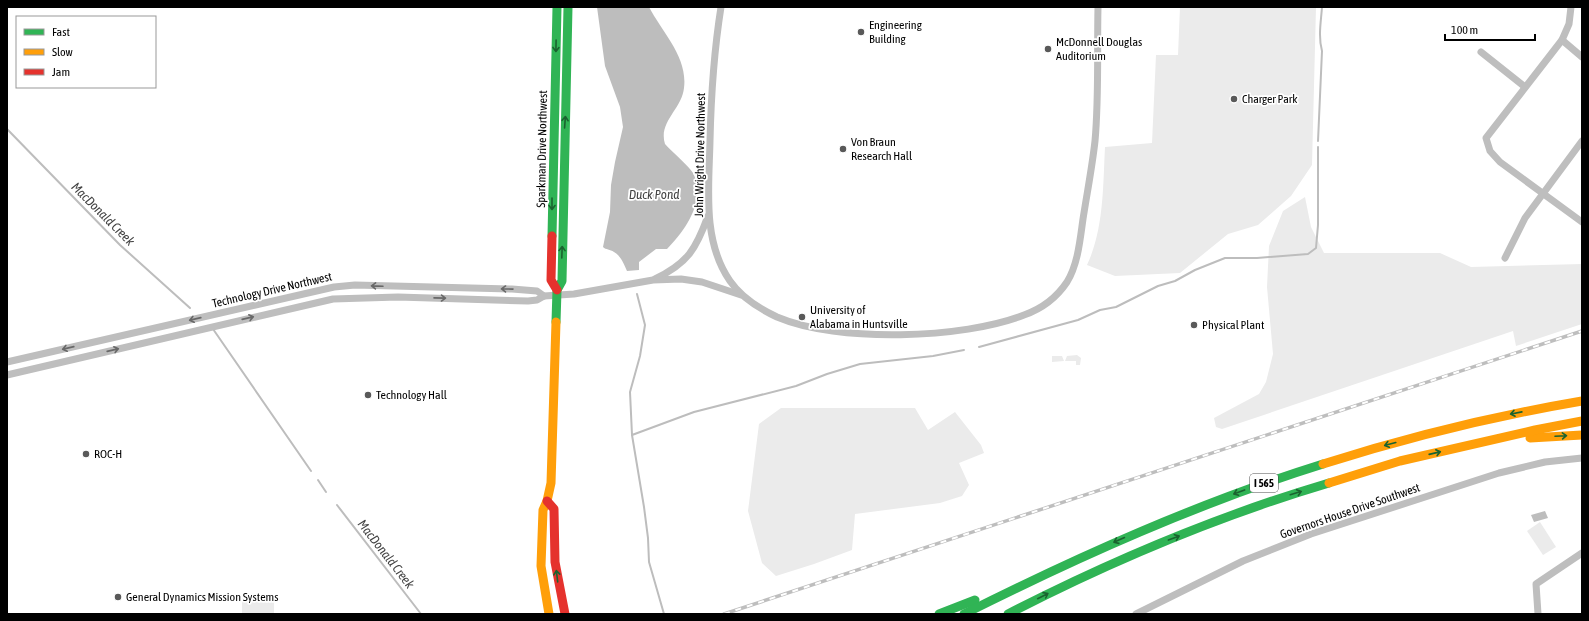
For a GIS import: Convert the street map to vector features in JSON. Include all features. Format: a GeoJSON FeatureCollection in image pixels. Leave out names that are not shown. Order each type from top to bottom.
{"type":"FeatureCollection","features":[{"type":"Feature","properties":{"kind":"main road","name":"Sparkman Drive Northwest"},"geometry":{"type":"LineString","coordinates":[[557,7],[551,259],[551,280],[557,293]]}},
{"type":"Feature","properties":{"kind":"main road","name":"Sparkman Drive Northwest"},"geometry":{"type":"LineString","coordinates":[[549,614],[541,566],[543,510],[547,501],[551,483],[553,379],[557,293],[562,281],[568,7]]}},
{"type":"Feature","properties":{"kind":"main road"},"geometry":{"type":"LineString","coordinates":[[1538,409],[1582,392]]}},
{"type":"Feature","properties":{"kind":"main road","name":"I 565"},"geometry":{"type":"LineString","coordinates":[[964,614],[1035,579],[1161,522],[1286,476],[1412,438],[1495,418],[1582,400]]}},
{"type":"Feature","properties":{"kind":"main road","name":"I 565"},"geometry":{"type":"LineString","coordinates":[[1011,613],[1053,591],[1166,540],[1282,497],[1400,461],[1582,421]]}},
{"type":"Feature","properties":{"kind":"main road"},"geometry":{"type":"LineString","coordinates":[[1494,440],[1582,435]]}},
{"type":"Feature","properties":{"kind":"main road"},"geometry":{"type":"LineString","coordinates":[[547,501],[554,509],[555,562],[565,614]]}},
{"type":"Feature","properties":{"kind":"main road"},"geometry":{"type":"LineString","coordinates":[[939,614],[982,597],[1035,579]]}},
{"type":"Feature","properties":{"kind":"street","name":"John Wright Drive Northwest"},"geometry":{"type":"LineString","coordinates":[[721,7],[716,36],[710,107],[709,214],[717,256],[730,281],[744,296],[761,308],[778,317],[798,324],[864,334],[902,334],[970,329],[999,323],[1025,315],[1043,306],[1059,293],[1069,279],[1079,247],[1090,174],[1095,137],[1098,7]]}},
{"type":"Feature","properties":{"kind":"street"},"geometry":{"type":"LineString","coordinates":[[1571,7],[1569,24],[1562,40],[1486,138],[1490,151],[1500,162],[1582,222]]}},
{"type":"Feature","properties":{"kind":"street"},"geometry":{"type":"LineString","coordinates":[[1562,40],[1582,57]]}},
{"type":"Feature","properties":{"kind":"street"},"geometry":{"type":"LineString","coordinates":[[1481,52],[1525,87]]}},
{"type":"Feature","properties":{"kind":"street"},"geometry":{"type":"LineString","coordinates":[[1505,258],[1525,218],[1582,141]]}},
{"type":"Feature","properties":{"kind":"street"},"geometry":{"type":"LineString","coordinates":[[653,280],[671,271],[692,252],[700,238],[709,214]]}},
{"type":"Feature","properties":{"kind":"street","name":"Technology Drive Northwest"},"geometry":{"type":"LineString","coordinates":[[7,374],[333,299],[398,297],[528,301],[537,300],[544,296],[557,293],[574,294],[653,280],[681,279],[702,282],[744,296]]}},
{"type":"Feature","properties":{"kind":"street","name":"Technology Drive Northwest"},"geometry":{"type":"LineString","coordinates":[[7,362],[334,287],[355,286],[537,291],[544,296]]}},
{"type":"Feature","properties":{"kind":"street","name":"Governors House Drive Southwest"},"geometry":{"type":"LineString","coordinates":[[1136,614],[1243,561],[1311,534],[1499,473],[1545,462],[1582,458]]}},
{"type":"Feature","properties":{"kind":"street"},"geometry":{"type":"LineString","coordinates":[[1538,614],[1536,584],[1582,553]]}},
{"type":"Feature","properties":{"kind":"shaded area","name":"Charger Park"},"geometry":{"type":"Polygon","coordinates":[[[1180,7],[1316,7],[1312,165],[1291,196],[1258,225],[1228,234],[1180,273],[1115,276],[1087,265],[1093,251],[1100,222],[1105,147],[1152,143],[1156,55],[1178,55],[1180,7]]]}},
{"type":"Feature","properties":{"kind":"shaded area"},"geometry":{"type":"Polygon","coordinates":[[[1305,197],[1311,227],[1324,253],[1440,253],[1471,267],[1582,264],[1582,324],[1516,346],[1513,331],[1222,429],[1216,427],[1214,418],[1259,394],[1266,382],[1273,354],[1267,287],[1269,246],[1283,211],[1305,197]]]}},
{"type":"Feature","properties":{"kind":"shaded area"},"geometry":{"type":"Polygon","coordinates":[[[1077,355],[1081,358],[1080,365],[1076,365],[1076,361],[1065,361],[1067,356],[1077,355]]]}},
{"type":"Feature","properties":{"kind":"shaded area"},"geometry":{"type":"Polygon","coordinates":[[[1052,356],[1062,356],[1064,361],[1052,362],[1052,356]]]}},
{"type":"Feature","properties":{"kind":"shaded area"},"geometry":{"type":"Polygon","coordinates":[[[781,408],[915,408],[928,430],[955,412],[981,445],[984,453],[959,463],[969,485],[962,496],[940,503],[855,514],[852,550],[776,576],[762,563],[748,511],[759,424],[781,408]]]}},
{"type":"Feature","properties":{"kind":"shaded area"},"geometry":{"type":"Polygon","coordinates":[[[1540,522],[1556,547],[1543,555],[1527,531],[1540,522]]]}},
{"type":"Feature","properties":{"kind":"shaded area"},"geometry":{"type":"Polygon","coordinates":[[[242,598],[274,598],[274,614],[242,614],[242,598]]]}},
{"type":"Feature","properties":{"kind":"water","name":"Duck Pond"},"geometry":{"type":"Polygon","coordinates":[[[597,7],[649,7],[678,55],[684,77],[682,96],[667,122],[664,136],[665,144],[688,166],[693,173],[697,183],[696,204],[687,224],[674,242],[667,249],[656,249],[639,262],[639,270],[627,271],[619,256],[613,251],[603,247],[610,212],[611,185],[623,127],[620,107],[605,66],[597,7]]]}},
{"type":"Feature","properties":{"kind":"water"},"geometry":{"type":"Polygon","coordinates":[[[1545,511],[1548,518],[1534,522],[1531,515],[1545,511]]]}},
{"type":"Feature","properties":{"kind":"waterway"},"geometry":{"type":"LineString","coordinates":[[1318,141],[1322,51],[1320,34],[1322,7]]}},
{"type":"Feature","properties":{"kind":"waterway","name":"MacDonald Creek"},"geometry":{"type":"LineString","coordinates":[[7,129],[120,245],[190,308]]}},
{"type":"Feature","properties":{"kind":"waterway"},"geometry":{"type":"LineString","coordinates":[[979,347],[1078,320],[1100,310],[1116,307],[1158,286],[1175,281],[1195,270],[1225,258],[1257,258],[1308,254],[1316,248],[1318,225],[1318,147]]}},
{"type":"Feature","properties":{"kind":"waterway"},"geometry":{"type":"LineString","coordinates":[[637,294],[645,325],[640,356],[630,392],[632,435],[644,507],[649,562],[664,614]]}},
{"type":"Feature","properties":{"kind":"waterway","name":"MacDonald Creek"},"geometry":{"type":"LineString","coordinates":[[213,329],[311,471]]}},
{"type":"Feature","properties":{"kind":"waterway"},"geometry":{"type":"LineString","coordinates":[[632,435],[694,412],[796,386],[827,374],[860,364],[933,356],[964,350]]}},
{"type":"Feature","properties":{"kind":"waterway"},"geometry":{"type":"LineString","coordinates":[[318,480],[326,492]]}},
{"type":"Feature","properties":{"kind":"waterway","name":"MacDonald Creek"},"geometry":{"type":"LineString","coordinates":[[337,505],[421,614]]}},
{"type":"Feature","properties":{"kind":"railway"},"geometry":{"type":"LineString","coordinates":[[724,614],[1582,331]]}},
{"type":"Feature","properties":{"kind":"traffic: fast"},"geometry":{"type":"LineString","coordinates":[[552,236],[557,7]]}},
{"type":"Feature","properties":{"kind":"traffic: fast"},"geometry":{"type":"LineString","coordinates":[[556,322],[557,290],[562,281],[568,7]]}},
{"type":"Feature","properties":{"kind":"traffic: fast"},"geometry":{"type":"LineString","coordinates":[[964,614],[1096,551],[1185,513],[1276,479],[1323,464]]}},
{"type":"Feature","properties":{"kind":"traffic: fast"},"geometry":{"type":"LineString","coordinates":[[1008,614],[1086,576],[1166,541],[1246,510],[1329,483]]}},
{"type":"Feature","properties":{"kind":"traffic: fast"},"geometry":{"type":"LineString","coordinates":[[939,614],[975,600]]}},
{"type":"Feature","properties":{"kind":"traffic: slow"},"geometry":{"type":"LineString","coordinates":[[549,614],[541,566],[543,510],[547,501],[551,483],[556,322]]}},
{"type":"Feature","properties":{"kind":"traffic: slow"},"geometry":{"type":"LineString","coordinates":[[1323,464],[1451,428],[1516,413],[1582,401]]}},
{"type":"Feature","properties":{"kind":"traffic: slow"},"geometry":{"type":"LineString","coordinates":[[1329,483],[1400,461],[1535,430],[1582,421]]}},
{"type":"Feature","properties":{"kind":"traffic: slow"},"geometry":{"type":"LineString","coordinates":[[1530,438],[1582,435]]}},
{"type":"Feature","properties":{"kind":"traffic: jam"},"geometry":{"type":"LineString","coordinates":[[552,236],[551,280],[557,290]]}},
{"type":"Feature","properties":{"kind":"traffic: jam"},"geometry":{"type":"LineString","coordinates":[[547,501],[554,509],[555,562],[565,614]]}},
{"type":"Feature","properties":{"kind":"place","name":"Engineering Building"},"geometry":{"type":"Point","coordinates":[861,32]}},
{"type":"Feature","properties":{"kind":"place","name":"McDonnell Douglas Auditorium"},"geometry":{"type":"Point","coordinates":[1048,49]}},
{"type":"Feature","properties":{"kind":"place","name":"Charger Park"},"geometry":{"type":"Point","coordinates":[1234,99]}},
{"type":"Feature","properties":{"kind":"place","name":"Von Braun Research Hall"},"geometry":{"type":"Point","coordinates":[843,149]}},
{"type":"Feature","properties":{"kind":"place","name":"University of Alabama in Huntsville"},"geometry":{"type":"Point","coordinates":[802,317]}},
{"type":"Feature","properties":{"kind":"place","name":"Physical Plant"},"geometry":{"type":"Point","coordinates":[1194,325]}},
{"type":"Feature","properties":{"kind":"place","name":"Technology Hall"},"geometry":{"type":"Point","coordinates":[368,395]}},
{"type":"Feature","properties":{"kind":"place","name":"ROC-H"},"geometry":{"type":"Point","coordinates":[86,454]}},
{"type":"Feature","properties":{"kind":"place","name":"General Dynamics Mission Systems"},"geometry":{"type":"Point","coordinates":[118,597]}}]}
